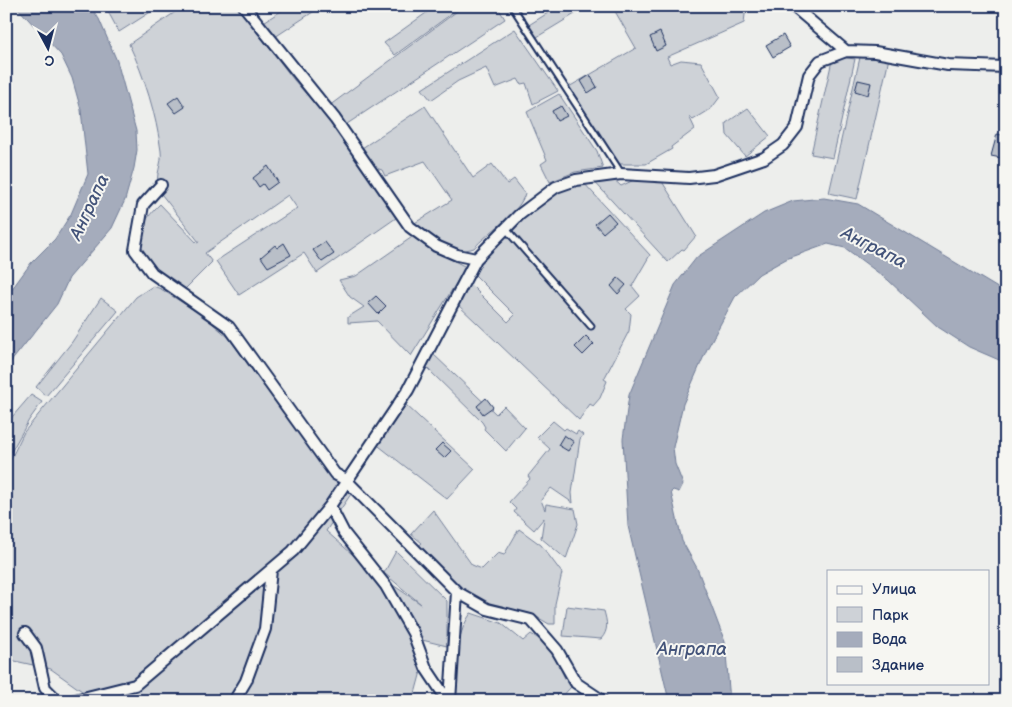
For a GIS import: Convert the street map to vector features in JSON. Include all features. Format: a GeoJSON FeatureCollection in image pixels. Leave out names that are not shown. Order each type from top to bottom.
{"type":"FeatureCollection","features":[{"type":"Feature","properties":{"kind":"street"},"geometry":{"type":"LineString","coordinates":[[244,6],[335,119],[410,227],[436,246],[457,255],[476,259]]}},
{"type":"Feature","properties":{"kind":"street"},"geometry":{"type":"LineString","coordinates":[[793,6],[846,50]]}},
{"type":"Feature","properties":{"kind":"street"},"geometry":{"type":"LineString","coordinates":[[71,701],[135,685],[293,551],[330,506],[408,390],[476,259],[505,228],[536,200],[556,187],[576,180],[621,174],[689,178],[714,175],[744,167],[764,158],[783,145],[797,127],[809,75],[820,61],[846,50],[875,52],[948,65],[1003,68]]}},
{"type":"Feature","properties":{"kind":"street"},"geometry":{"type":"LineString","coordinates":[[161,185],[143,205],[135,250],[152,273],[229,327],[335,474],[346,480],[457,592],[487,609],[531,620],[557,650],[576,682],[603,701]]}},
{"type":"Feature","properties":{"kind":"street"},"geometry":{"type":"LineString","coordinates":[[330,506],[344,533],[386,586],[413,634],[426,668],[449,701]]}},
{"type":"Feature","properties":{"kind":"street"},"geometry":{"type":"LineString","coordinates":[[234,701],[246,681],[265,629],[271,570]]}},
{"type":"Feature","properties":{"kind":"street"},"geometry":{"type":"LineString","coordinates":[[449,701],[457,592]]}},
{"type":"Feature","properties":{"kind":"street"},"geometry":{"type":"LineString","coordinates":[[25,633],[36,648],[45,688],[58,701]]}},
{"type":"Feature","properties":{"kind":"lane"},"geometry":{"type":"LineString","coordinates":[[512,6],[621,174]]}},
{"type":"Feature","properties":{"kind":"lane"},"geometry":{"type":"LineString","coordinates":[[505,228],[591,326]]}},
{"type":"Feature","properties":{"kind":"green space"},"geometry":{"type":"Polygon","coordinates":[[[105,6],[160,6],[119,32],[105,6]]]}},
{"type":"Feature","properties":{"kind":"green space"},"geometry":{"type":"Polygon","coordinates":[[[184,6],[237,6],[294,80],[345,139],[396,218],[317,273],[304,253],[239,295],[216,261],[297,208],[288,195],[205,253],[212,262],[184,290],[141,263],[140,237],[142,230],[148,217],[160,204],[197,243],[199,242],[158,190],[157,179],[161,156],[159,137],[145,83],[129,44],[184,6]]]}},
{"type":"Feature","properties":{"kind":"green space"},"geometry":{"type":"Polygon","coordinates":[[[289,6],[322,6],[272,39],[262,23],[289,6]]]}},
{"type":"Feature","properties":{"kind":"green space"},"geometry":{"type":"Polygon","coordinates":[[[436,6],[462,6],[395,55],[384,43],[436,6]]]}},
{"type":"Feature","properties":{"kind":"green space"},"geometry":{"type":"Polygon","coordinates":[[[464,6],[497,6],[505,19],[344,126],[329,106],[464,6]]]}},
{"type":"Feature","properties":{"kind":"green space"},"geometry":{"type":"Polygon","coordinates":[[[559,6],[588,6],[532,40],[524,28],[559,6]]]}},
{"type":"Feature","properties":{"kind":"green space"},"geometry":{"type":"Polygon","coordinates":[[[612,6],[746,6],[744,23],[667,57],[670,64],[681,60],[701,62],[720,97],[711,109],[693,120],[689,116],[695,129],[671,147],[672,149],[646,164],[615,164],[567,88],[636,48],[612,6]]]}},
{"type":"Feature","properties":{"kind":"green space"},"geometry":{"type":"Polygon","coordinates":[[[515,29],[558,91],[533,104],[526,83],[521,84],[518,79],[495,88],[486,68],[458,81],[431,100],[422,89],[515,29]]]}},
{"type":"Feature","properties":{"kind":"green space"},"geometry":{"type":"Polygon","coordinates":[[[861,53],[889,58],[857,199],[829,193],[861,53]]]}},
{"type":"Feature","properties":{"kind":"green space"},"geometry":{"type":"Polygon","coordinates":[[[833,56],[855,59],[833,158],[811,154],[833,56]]]}},
{"type":"Feature","properties":{"kind":"green space"},"geometry":{"type":"Polygon","coordinates":[[[559,94],[597,151],[603,168],[575,172],[550,182],[541,164],[547,160],[527,112],[559,94]]]}},
{"type":"Feature","properties":{"kind":"green space"},"geometry":{"type":"Polygon","coordinates":[[[425,106],[473,178],[492,164],[507,184],[514,179],[525,193],[511,215],[474,248],[466,250],[449,247],[413,224],[452,200],[425,161],[385,176],[382,170],[376,168],[362,148],[425,106]]]}},
{"type":"Feature","properties":{"kind":"green space"},"geometry":{"type":"Polygon","coordinates":[[[748,108],[770,136],[745,156],[727,135],[726,123],[748,108]]]}},
{"type":"Feature","properties":{"kind":"green space"},"geometry":{"type":"Polygon","coordinates":[[[611,177],[621,186],[634,180],[661,180],[696,236],[684,250],[682,249],[668,262],[591,178],[611,177]]]}},
{"type":"Feature","properties":{"kind":"green space"},"geometry":{"type":"Polygon","coordinates":[[[574,181],[578,185],[583,182],[650,255],[632,286],[640,296],[626,309],[631,314],[629,331],[604,379],[607,381],[600,398],[593,406],[590,404],[579,420],[457,304],[469,283],[508,322],[515,315],[474,274],[482,261],[532,207],[574,181]]]}},
{"type":"Feature","properties":{"kind":"green space"},"geometry":{"type":"Polygon","coordinates":[[[415,235],[433,250],[466,267],[411,356],[377,321],[348,323],[348,317],[364,307],[350,297],[339,280],[356,276],[415,235]]]}},
{"type":"Feature","properties":{"kind":"green space"},"geometry":{"type":"Polygon","coordinates":[[[153,286],[161,289],[205,317],[228,337],[328,474],[341,481],[351,494],[326,531],[369,569],[421,604],[384,573],[396,551],[447,601],[447,646],[422,640],[426,653],[413,701],[96,701],[51,669],[6,659],[6,469],[24,432],[136,297],[153,286]]]}},
{"type":"Feature","properties":{"kind":"green space"},"geometry":{"type":"Polygon","coordinates":[[[101,298],[118,311],[46,396],[36,387],[72,342],[101,298]]]}},
{"type":"Feature","properties":{"kind":"green space"},"geometry":{"type":"Polygon","coordinates":[[[432,353],[496,414],[504,406],[525,428],[506,451],[484,429],[485,427],[482,422],[426,367],[432,353]]]}},
{"type":"Feature","properties":{"kind":"green space"},"geometry":{"type":"Polygon","coordinates":[[[31,395],[42,402],[29,420],[6,461],[6,424],[31,395]]]}},
{"type":"Feature","properties":{"kind":"green space"},"geometry":{"type":"Polygon","coordinates":[[[406,405],[475,469],[447,499],[375,443],[406,405]]]}},
{"type":"Feature","properties":{"kind":"green space"},"geometry":{"type":"Polygon","coordinates":[[[553,421],[564,430],[566,428],[576,434],[578,431],[583,435],[580,439],[572,493],[573,503],[551,488],[541,500],[545,510],[546,504],[575,509],[578,524],[566,559],[541,538],[544,518],[534,530],[514,512],[516,509],[509,502],[530,479],[528,476],[550,449],[537,437],[553,421]]]}},
{"type":"Feature","properties":{"kind":"green space"},"geometry":{"type":"Polygon","coordinates":[[[433,510],[472,565],[482,569],[498,553],[504,555],[519,529],[541,545],[562,573],[555,604],[555,624],[549,624],[532,614],[469,599],[415,549],[422,543],[411,534],[433,510]]]}},
{"type":"Feature","properties":{"kind":"green space"},"geometry":{"type":"Polygon","coordinates":[[[567,606],[604,611],[607,626],[601,639],[563,636],[567,606]]]}},
{"type":"Feature","properties":{"kind":"green space"},"geometry":{"type":"Polygon","coordinates":[[[471,613],[501,623],[523,641],[531,634],[549,646],[571,687],[558,701],[456,701],[458,644],[465,623],[471,613]]]}},
{"type":"Feature","properties":{"kind":"water","name":"Анграпа"},"geometry":{"type":"Polygon","coordinates":[[[16,6],[90,6],[99,19],[117,61],[136,131],[137,150],[125,200],[112,228],[69,278],[57,304],[6,368],[6,297],[31,263],[55,239],[71,214],[88,174],[81,110],[72,78],[61,55],[16,6]]]}},
{"type":"Feature","properties":{"kind":"water","name":"Анграпа"},"geometry":{"type":"Polygon","coordinates":[[[824,198],[858,204],[1006,293],[1006,363],[969,347],[938,327],[888,280],[845,248],[828,244],[786,259],[759,274],[735,297],[707,349],[683,404],[673,447],[675,464],[683,484],[679,492],[673,490],[671,492],[682,541],[697,568],[725,642],[730,701],[669,701],[628,526],[623,439],[629,395],[675,285],[697,257],[764,213],[793,201],[824,198]]]}},
{"type":"Feature","properties":{"kind":"building"},"geometry":{"type":"Polygon","coordinates":[[[660,32],[666,46],[656,51],[650,37],[660,32]]]}},
{"type":"Feature","properties":{"kind":"building"},"geometry":{"type":"Polygon","coordinates":[[[783,35],[790,47],[773,57],[766,45],[783,35]]]}},
{"type":"Feature","properties":{"kind":"building"},"geometry":{"type":"Polygon","coordinates":[[[590,75],[597,87],[588,93],[581,81],[590,75]]]}},
{"type":"Feature","properties":{"kind":"building"},"geometry":{"type":"Polygon","coordinates":[[[858,80],[871,83],[868,95],[855,91],[858,80]]]}},
{"type":"Feature","properties":{"kind":"building"},"geometry":{"type":"Polygon","coordinates":[[[178,96],[185,107],[176,113],[168,103],[178,96]]]}},
{"type":"Feature","properties":{"kind":"building"},"geometry":{"type":"Polygon","coordinates":[[[561,106],[567,116],[557,121],[552,111],[561,106]]]}},
{"type":"Feature","properties":{"kind":"building"},"geometry":{"type":"Polygon","coordinates":[[[997,134],[1006,136],[1006,159],[991,156],[997,134]]]}},
{"type":"Feature","properties":{"kind":"building"},"geometry":{"type":"Polygon","coordinates":[[[268,166],[278,182],[267,190],[263,184],[259,187],[253,178],[268,166]]]}},
{"type":"Feature","properties":{"kind":"building"},"geometry":{"type":"Polygon","coordinates":[[[608,213],[616,222],[603,233],[595,224],[608,213]]]}},
{"type":"Feature","properties":{"kind":"building"},"geometry":{"type":"Polygon","coordinates":[[[325,242],[334,254],[322,262],[313,250],[325,242]]]}},
{"type":"Feature","properties":{"kind":"building"},"geometry":{"type":"Polygon","coordinates":[[[284,243],[291,255],[268,267],[261,257],[275,245],[277,248],[284,243]]]}},
{"type":"Feature","properties":{"kind":"building"},"geometry":{"type":"Polygon","coordinates":[[[618,278],[626,285],[618,294],[611,286],[618,278]]]}},
{"type":"Feature","properties":{"kind":"building"},"geometry":{"type":"Polygon","coordinates":[[[376,296],[386,306],[378,314],[368,303],[376,296]]]}},
{"type":"Feature","properties":{"kind":"building"},"geometry":{"type":"Polygon","coordinates":[[[586,336],[594,344],[583,355],[575,347],[586,336]]]}},
{"type":"Feature","properties":{"kind":"building"},"geometry":{"type":"Polygon","coordinates":[[[486,398],[493,407],[483,414],[477,406],[486,398]]]}},
{"type":"Feature","properties":{"kind":"building"},"geometry":{"type":"Polygon","coordinates":[[[564,435],[574,442],[568,451],[558,445],[564,435]]]}},
{"type":"Feature","properties":{"kind":"building"},"geometry":{"type":"Polygon","coordinates":[[[442,443],[451,451],[444,458],[435,450],[442,443]]]}}]}
